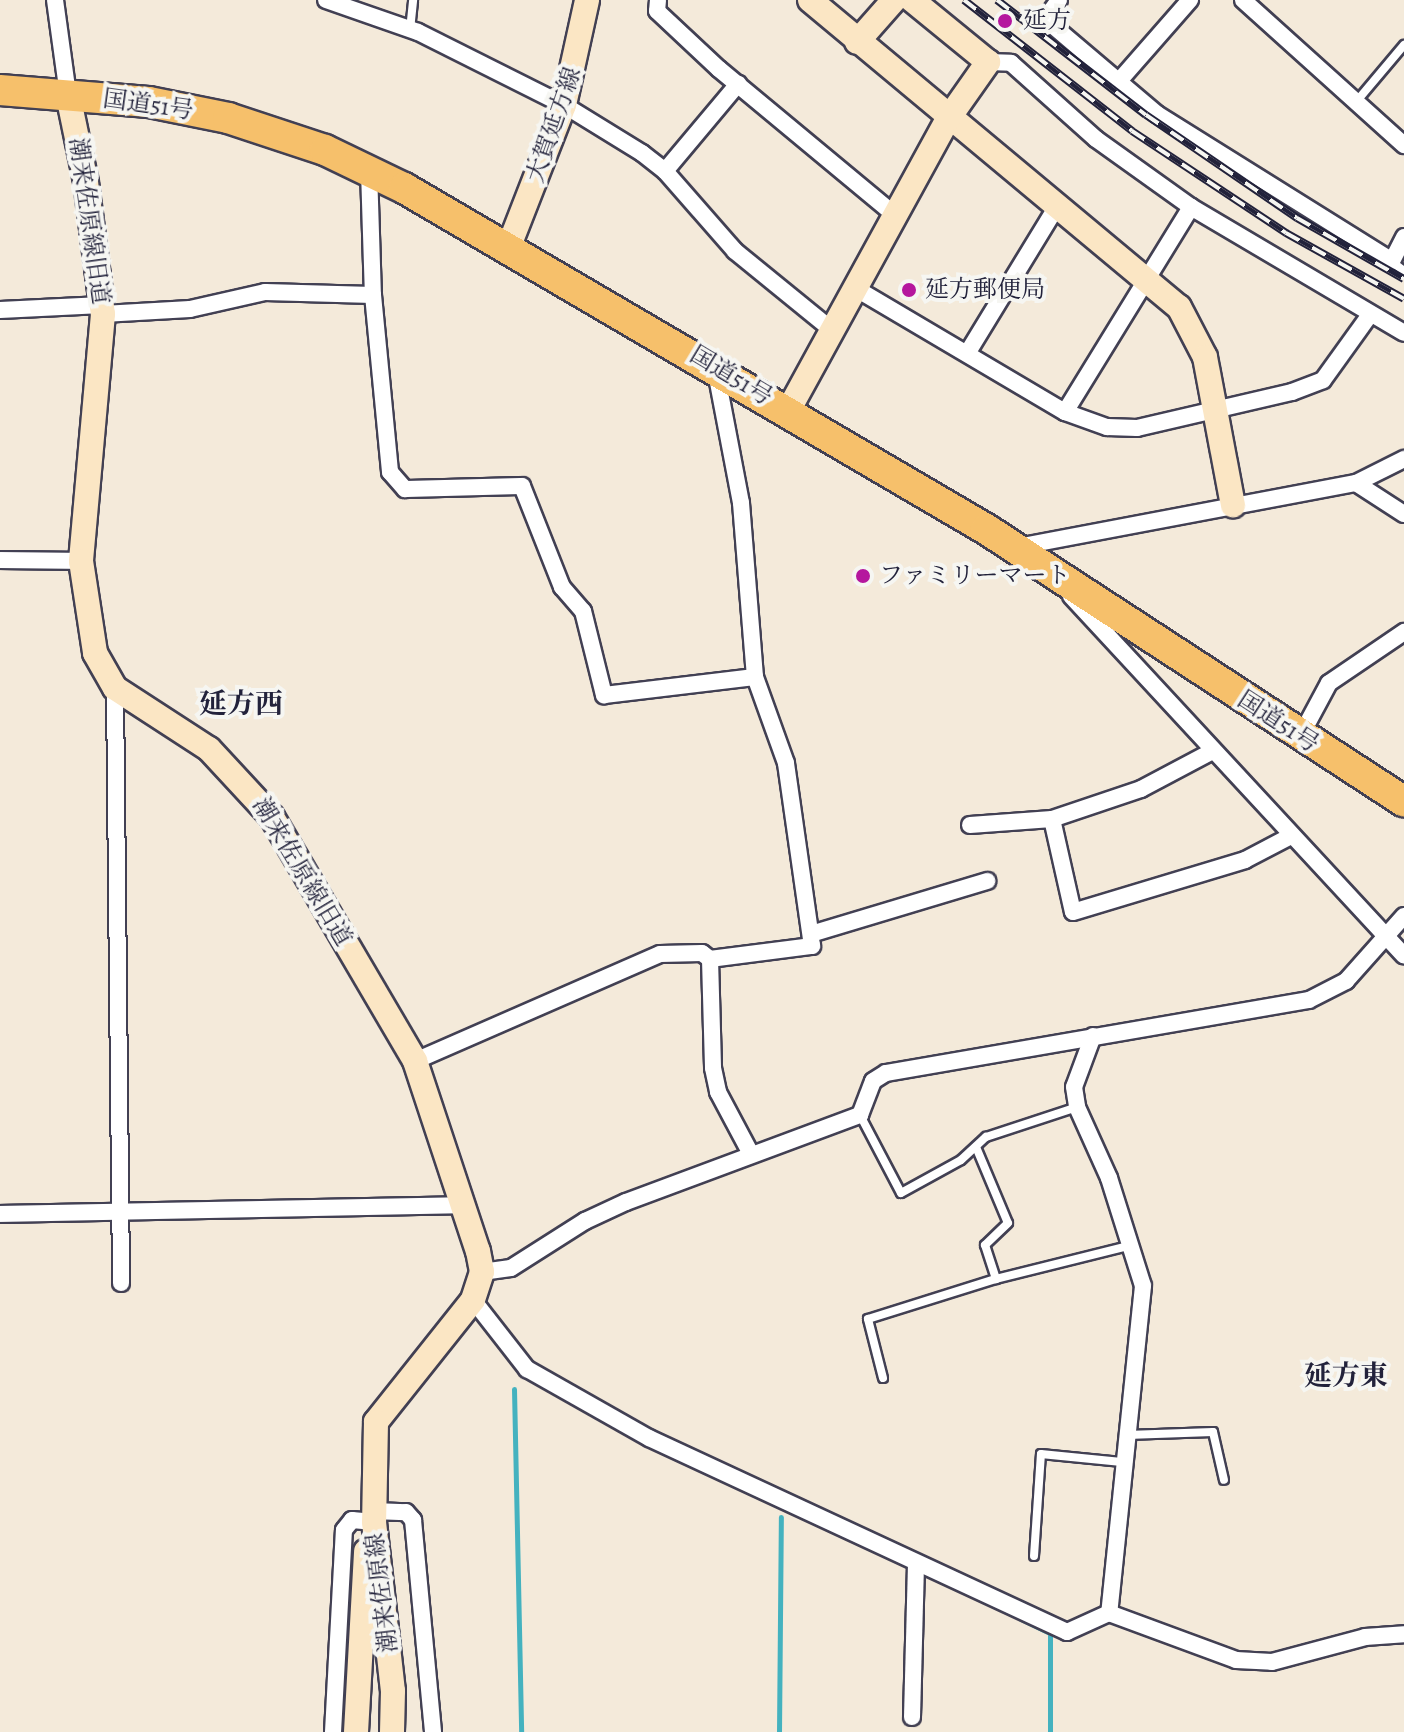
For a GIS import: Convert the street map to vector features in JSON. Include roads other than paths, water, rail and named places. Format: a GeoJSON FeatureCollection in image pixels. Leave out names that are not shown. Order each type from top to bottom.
{"type":"FeatureCollection","features":[{"type":"Feature","properties":{"kind":"highway","name":"国道51号"},"geometry":{"type":"LineString","coordinates":[[0,90],[149,102],[228,118],[280,133],[369,170],[509,246],[715,366],[1016,547],[1300,737],[1404,802]]}},
{"type":"Feature","properties":{"kind":"street"},"geometry":{"type":"LineString","coordinates":[[55,0],[68,95]]}},
{"type":"Feature","properties":{"kind":"street"},"geometry":{"type":"LineString","coordinates":[[326,0],[410,30],[564,105],[665,171],[735,251],[832,330]]}},
{"type":"Feature","properties":{"kind":"street","name":"大賀延方線"},"geometry":{"type":"LineString","coordinates":[[509,246],[564,105],[587,0]]}},
{"type":"Feature","properties":{"kind":"street"},"geometry":{"type":"LineString","coordinates":[[658,0],[657,11],[738,84],[895,215]]}},
{"type":"Feature","properties":{"kind":"street"},"geometry":{"type":"LineString","coordinates":[[810,0],[948,119],[1179,307],[1195,332],[1218,409],[1233,505]]}},
{"type":"Feature","properties":{"kind":"street"},"geometry":{"type":"LineString","coordinates":[[857,42],[894,0]]}},
{"type":"Feature","properties":{"kind":"street"},"geometry":{"type":"LineString","coordinates":[[912,0],[988,62],[1011,63],[1096,139],[1191,207],[1369,316],[1404,333]]}},
{"type":"Feature","properties":{"kind":"street"},"geometry":{"type":"LineString","coordinates":[[1119,81],[1190,0]]}},
{"type":"Feature","properties":{"kind":"street"},"geometry":{"type":"LineString","coordinates":[[1243,0],[1404,145]]}},
{"type":"Feature","properties":{"kind":"street"},"geometry":{"type":"LineString","coordinates":[[1052,2],[1045,19],[1157,114],[1398,266],[1404,237]]}},
{"type":"Feature","properties":{"kind":"street"},"geometry":{"type":"LineString","coordinates":[[788,411],[948,119],[988,62]]}},
{"type":"Feature","properties":{"kind":"street"},"geometry":{"type":"LineString","coordinates":[[665,171],[738,84]]}},
{"type":"Feature","properties":{"kind":"street","name":"潮来佐原線旧道"},"geometry":{"type":"LineString","coordinates":[[68,95],[86,182],[102,310],[81,561],[88,630],[115,688],[209,749],[253,792],[415,1061],[464,1205],[482,1272]]}},
{"type":"Feature","properties":{"kind":"street"},"geometry":{"type":"LineString","coordinates":[[369,170],[373,295],[390,472],[405,489],[522,486],[562,587],[583,611],[604,695],[755,677]]}},
{"type":"Feature","properties":{"kind":"street"},"geometry":{"type":"LineString","coordinates":[[1065,412],[1191,207]]}},
{"type":"Feature","properties":{"kind":"street"},"geometry":{"type":"LineString","coordinates":[[968,352],[1056,208]]}},
{"type":"Feature","properties":{"kind":"street"},"geometry":{"type":"LineString","coordinates":[[855,288],[1065,412],[1107,427],[1137,428],[1323,380],[1369,316]]}},
{"type":"Feature","properties":{"kind":"street"},"geometry":{"type":"LineString","coordinates":[[0,310],[190,309],[265,292],[373,295]]}},
{"type":"Feature","properties":{"kind":"street"},"geometry":{"type":"LineString","coordinates":[[415,1061],[660,954],[702,953],[710,959],[812,946],[814,933],[786,763],[755,677],[741,503],[715,366]]}},
{"type":"Feature","properties":{"kind":"street"},"geometry":{"type":"LineString","coordinates":[[1016,547],[1356,483],[1404,459]]}},
{"type":"Feature","properties":{"kind":"street"},"geometry":{"type":"LineString","coordinates":[[1356,483],[1404,514]]}},
{"type":"Feature","properties":{"kind":"street"},"geometry":{"type":"LineString","coordinates":[[0,560],[81,561]]}},
{"type":"Feature","properties":{"kind":"street"},"geometry":{"type":"LineString","coordinates":[[1044,566],[1211,752],[1404,956]]}},
{"type":"Feature","properties":{"kind":"street"},"geometry":{"type":"LineString","coordinates":[[1300,737],[1329,683],[1404,632]]}},
{"type":"Feature","properties":{"kind":"street"},"geometry":{"type":"LineString","coordinates":[[115,688],[121,1283]]}},
{"type":"Feature","properties":{"kind":"street"},"geometry":{"type":"LineString","coordinates":[[970,825],[1052,819],[1141,789],[1211,752]]}},
{"type":"Feature","properties":{"kind":"street"},"geometry":{"type":"LineString","coordinates":[[1052,819],[1073,912],[1245,860],[1291,836]]}},
{"type":"Feature","properties":{"kind":"street"},"geometry":{"type":"LineString","coordinates":[[814,933],[987,881]]}},
{"type":"Feature","properties":{"kind":"street"},"geometry":{"type":"LineString","coordinates":[[374,1516],[376,1422],[473,1300],[482,1272],[511,1268],[585,1221],[751,1154],[860,1115],[873,1081],[886,1073],[1309,1000],[1346,981],[1387,939],[1404,916]]}},
{"type":"Feature","properties":{"kind":"street"},"geometry":{"type":"LineString","coordinates":[[710,959],[713,1068],[718,1092],[751,1154]]}},
{"type":"Feature","properties":{"kind":"street"},"geometry":{"type":"LineString","coordinates":[[1093,1036],[1074,1087],[1077,1107],[1133,1244],[1143,1286],[1124,1435],[1109,1613]]}},
{"type":"Feature","properties":{"kind":"street"},"geometry":{"type":"LineString","coordinates":[[0,1214],[464,1205]]}},
{"type":"Feature","properties":{"kind":"street"},"geometry":{"type":"LineString","coordinates":[[473,1300],[527,1369],[649,1438],[1067,1632],[1109,1613],[1236,1660],[1272,1662],[1365,1637],[1404,1634]]}},
{"type":"Feature","properties":{"kind":"street"},"geometry":{"type":"LineString","coordinates":[[333,1732],[344,1530],[352,1520],[406,1512],[413,1520],[433,1732]]}},
{"type":"Feature","properties":{"kind":"street","name":"潮来佐原線"},"geometry":{"type":"LineString","coordinates":[[356,1732],[368,1536],[374,1516]]}},
{"type":"Feature","properties":{"kind":"street","name":"潮来佐原線"},"geometry":{"type":"LineString","coordinates":[[374,1516],[393,1691],[392,1732]]}},
{"type":"Feature","properties":{"kind":"street"},"geometry":{"type":"LineString","coordinates":[[912,1717],[916,1563]]}},
{"type":"Feature","properties":{"kind":"lane"},"geometry":{"type":"LineString","coordinates":[[410,30],[413,0]]}},
{"type":"Feature","properties":{"kind":"lane"},"geometry":{"type":"LineString","coordinates":[[1355,102],[1404,45]]}},
{"type":"Feature","properties":{"kind":"lane"},"geometry":{"type":"LineString","coordinates":[[860,1115],[901,1193],[976,1147],[986,1137],[1077,1107]]}},
{"type":"Feature","properties":{"kind":"lane"},"geometry":{"type":"LineString","coordinates":[[976,1147],[1008,1223],[985,1245],[996,1279]]}},
{"type":"Feature","properties":{"kind":"lane"},"geometry":{"type":"LineString","coordinates":[[883,1378],[868,1319],[996,1279],[1133,1244]]}},
{"type":"Feature","properties":{"kind":"lane"},"geometry":{"type":"LineString","coordinates":[[1124,1435],[1213,1432],[1224,1480]]}},
{"type":"Feature","properties":{"kind":"lane"},"geometry":{"type":"LineString","coordinates":[[1034,1556],[1041,1454],[1122,1462]]}},
{"type":"Feature","properties":{"kind":"waterway"},"geometry":{"type":"LineString","coordinates":[[514,1389],[521,1732]]}},
{"type":"Feature","properties":{"kind":"waterway"},"geometry":{"type":"LineString","coordinates":[[779,1732],[781,1517]]}},
{"type":"Feature","properties":{"kind":"waterway"},"geometry":{"type":"LineString","coordinates":[[1021,1619],[1050,1633],[1050,1732]]}},
{"type":"Feature","properties":{"kind":"railway"},"geometry":{"type":"LineString","coordinates":[[964,0],[1132,131],[1286,233],[1404,299]]}},
{"type":"Feature","properties":{"kind":"railway"},"geometry":{"type":"LineString","coordinates":[[997,0],[1146,115],[1297,218],[1404,279]]}},
{"type":"Feature","properties":{"kind":"place","name":"延方"},"geometry":{"type":"Point","coordinates":[1005,21]}},
{"type":"Feature","properties":{"kind":"place","name":"延方郵便局"},"geometry":{"type":"Point","coordinates":[909,290]}},
{"type":"Feature","properties":{"kind":"place","name":"ファミリーマート"},"geometry":{"type":"Point","coordinates":[863,576]}},
{"type":"Feature","properties":{"kind":"district","name":"延方西"},"geometry":{"type":"Point","coordinates":[241,704]}},
{"type":"Feature","properties":{"kind":"district","name":"延方東"},"geometry":{"type":"Point","coordinates":[1346,1376]}}]}
